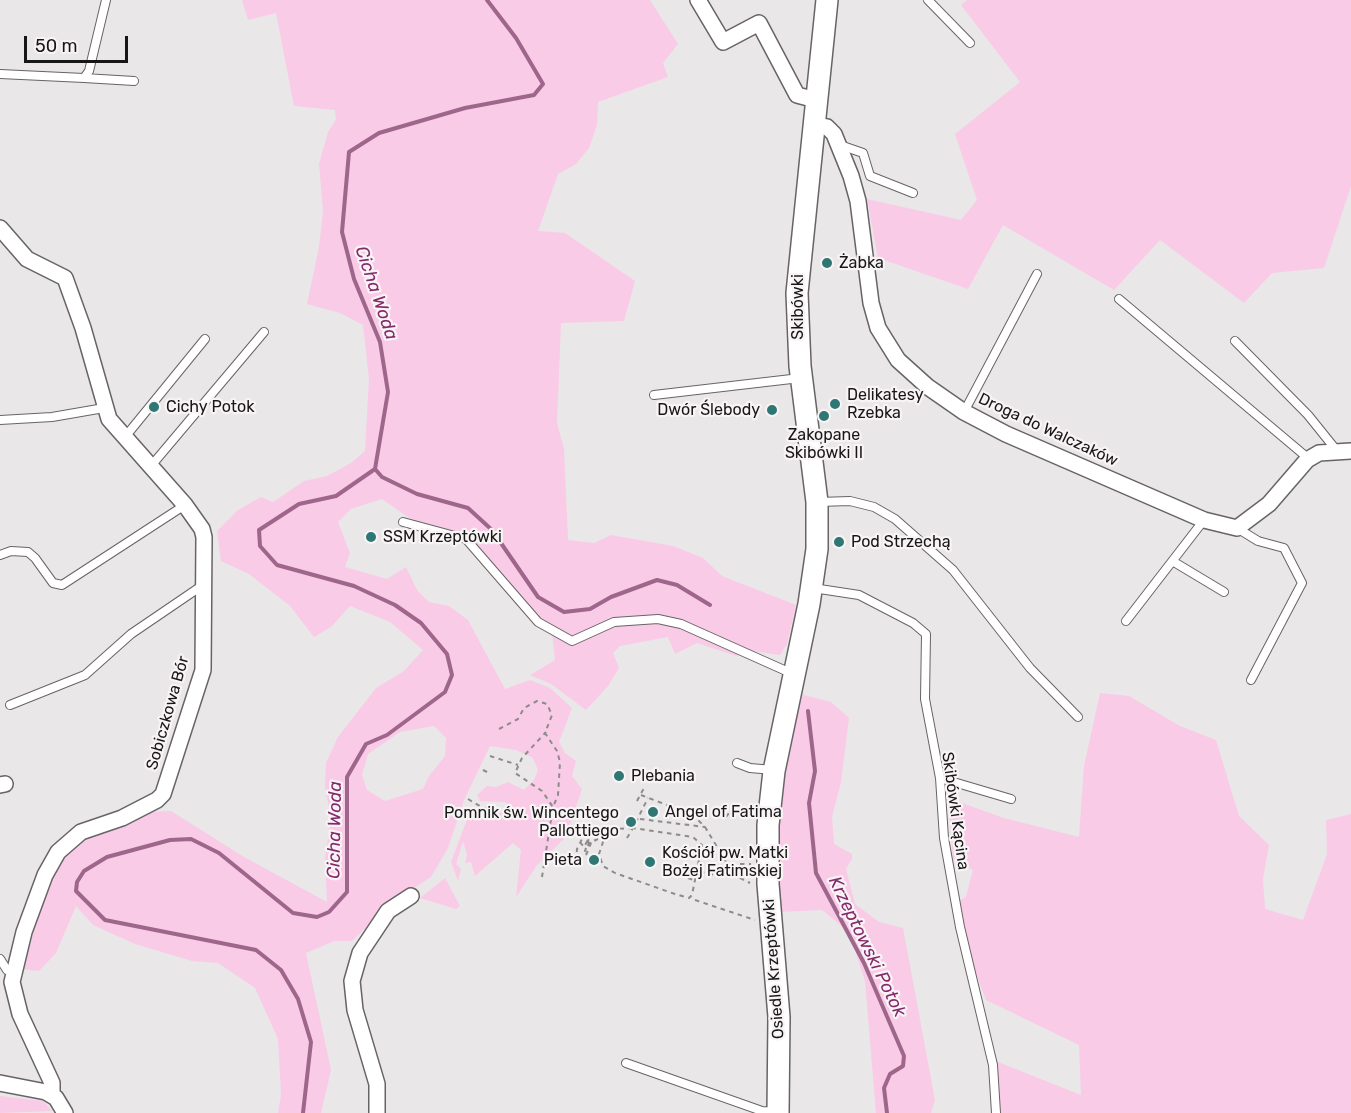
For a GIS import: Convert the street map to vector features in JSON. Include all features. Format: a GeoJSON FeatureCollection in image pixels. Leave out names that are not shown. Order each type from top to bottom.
{"type":"FeatureCollection","features":[{"type":"Feature","properties":{"kind":"main road","name":"Skibówki"},"geometry":{"type":"LineString","coordinates":[[807,613],[817,549],[817,502],[802,378],[797,293],[827,0]]}},
{"type":"Feature","properties":{"kind":"main road","name":"Osiedle Krzeptówki"},"geometry":{"type":"LineString","coordinates":[[778,1112],[779,1017],[767,868],[768,819],[774,771],[807,613]]}},
{"type":"Feature","properties":{"kind":"street"},"geometry":{"type":"LineString","coordinates":[[698,0],[723,42],[759,23],[797,95],[816,100]]}},
{"type":"Feature","properties":{"kind":"street","name":"Droga do Walczaków"},"geometry":{"type":"LineString","coordinates":[[813,124],[830,129],[840,145],[858,201],[871,303],[878,328],[898,360],[928,387],[964,412],[1006,434],[1204,520],[1237,528]]}},
{"type":"Feature","properties":{"kind":"street","name":"Sobiczkowa Bór"},"geometry":{"type":"LineString","coordinates":[[0,228],[27,259],[65,278],[83,328],[109,419],[185,505],[202,529],[204,537],[203,670],[163,794],[157,800],[122,818],[81,832],[58,852],[37,895],[13,970],[12,982],[20,1014],[52,1083],[52,1095]]}},
{"type":"Feature","properties":{"kind":"street"},"geometry":{"type":"LineString","coordinates":[[1237,528],[1269,504],[1310,459],[1319,453],[1344,451]]}},
{"type":"Feature","properties":{"kind":"street"},"geometry":{"type":"LineString","coordinates":[[377,1113],[376,1084],[355,1010],[352,981],[360,954],[388,911],[411,896]]}},
{"type":"Feature","properties":{"kind":"street"},"geometry":{"type":"LineString","coordinates":[[0,1083],[52,1095],[65,1113]]}},
{"type":"Feature","properties":{"kind":"lane"},"geometry":{"type":"LineString","coordinates":[[84,78],[89,71],[106,0]]}},
{"type":"Feature","properties":{"kind":"lane"},"geometry":{"type":"LineString","coordinates":[[928,0],[970,43]]}},
{"type":"Feature","properties":{"kind":"lane"},"geometry":{"type":"LineString","coordinates":[[0,74],[134,81]]}},
{"type":"Feature","properties":{"kind":"lane"},"geometry":{"type":"LineString","coordinates":[[840,145],[863,153],[870,176],[914,193]]}},
{"type":"Feature","properties":{"kind":"lane"},"geometry":{"type":"LineString","coordinates":[[964,412],[1037,274]]}},
{"type":"Feature","properties":{"kind":"lane"},"geometry":{"type":"LineString","coordinates":[[1119,299],[1310,459]]}},
{"type":"Feature","properties":{"kind":"lane"},"geometry":{"type":"LineString","coordinates":[[151,466],[264,332]]}},
{"type":"Feature","properties":{"kind":"lane"},"geometry":{"type":"LineString","coordinates":[[125,437],[205,339]]}},
{"type":"Feature","properties":{"kind":"lane"},"geometry":{"type":"LineString","coordinates":[[1235,340],[1344,451]]}},
{"type":"Feature","properties":{"kind":"lane"},"geometry":{"type":"LineString","coordinates":[[654,394],[802,378]]}},
{"type":"Feature","properties":{"kind":"lane"},"geometry":{"type":"LineString","coordinates":[[0,420],[52,417],[105,408]]}},
{"type":"Feature","properties":{"kind":"lane"},"geometry":{"type":"LineString","coordinates":[[817,502],[850,501],[874,507],[895,519],[953,570],[1030,668],[1078,717]]}},
{"type":"Feature","properties":{"kind":"lane"},"geometry":{"type":"LineString","coordinates":[[0,555],[10,551],[28,552],[53,583],[62,585],[185,505]]}},
{"type":"Feature","properties":{"kind":"lane"},"geometry":{"type":"LineString","coordinates":[[1126,621],[1174,562],[1204,520]]}},
{"type":"Feature","properties":{"kind":"lane"},"geometry":{"type":"LineString","coordinates":[[403,522],[465,539],[538,622],[572,641],[614,622],[658,619],[681,624],[795,675]]}},
{"type":"Feature","properties":{"kind":"lane"},"geometry":{"type":"LineString","coordinates":[[1237,528],[1258,541],[1284,548],[1302,584],[1251,680]]}},
{"type":"Feature","properties":{"kind":"lane"},"geometry":{"type":"LineString","coordinates":[[1174,562],[1224,592]]}},
{"type":"Feature","properties":{"kind":"lane"},"geometry":{"type":"LineString","coordinates":[[10,705],[86,675],[131,634],[203,584]]}},
{"type":"Feature","properties":{"kind":"lane","name":"Skibówki Kącina"},"geometry":{"type":"LineString","coordinates":[[812,588],[859,595],[913,623],[926,634],[925,699],[940,778],[944,838],[960,927],[993,1065],[996,1113]]}},
{"type":"Feature","properties":{"kind":"lane"},"geometry":{"type":"LineString","coordinates":[[737,763],[750,768],[774,771]]}},
{"type":"Feature","properties":{"kind":"lane"},"geometry":{"type":"LineString","coordinates":[[940,778],[1011,799]]}},
{"type":"Feature","properties":{"kind":"lane"},"geometry":{"type":"LineString","coordinates":[[0,959],[7,970],[13,970]]}},
{"type":"Feature","properties":{"kind":"lane","name":"Osiedle Krzeptówki"},"geometry":{"type":"LineString","coordinates":[[626,1063],[762,1111],[778,1112]]}},
{"type":"Feature","properties":{"kind":"path"},"geometry":{"type":"LineString","coordinates":[[499,729],[518,719],[525,708],[537,701],[547,704],[552,715],[546,732],[518,765],[515,773],[542,791],[553,807]]}},
{"type":"Feature","properties":{"kind":"path"},"geometry":{"type":"LineString","coordinates":[[542,877],[553,807],[558,795],[560,762],[546,732]]}},
{"type":"Feature","properties":{"kind":"path"},"geometry":{"type":"LineString","coordinates":[[490,756],[518,765]]}},
{"type":"Feature","properties":{"kind":"path"},"geometry":{"type":"LineString","coordinates":[[483,770],[491,774]]}},
{"type":"Feature","properties":{"kind":"path"},"geometry":{"type":"LineString","coordinates":[[637,801],[644,788],[642,787]]}},
{"type":"Feature","properties":{"kind":"path"},"geometry":{"type":"LineString","coordinates":[[641,795],[687,813],[705,827],[734,875],[740,880],[756,884]]}},
{"type":"Feature","properties":{"kind":"path"},"geometry":{"type":"LineString","coordinates":[[627,838],[648,798]]}},
{"type":"Feature","properties":{"kind":"path"},"geometry":{"type":"LineString","coordinates":[[468,799],[483,808],[499,808]]}},
{"type":"Feature","properties":{"kind":"path"},"geometry":{"type":"LineString","coordinates":[[726,817],[737,804]]}},
{"type":"Feature","properties":{"kind":"path"},"geometry":{"type":"LineString","coordinates":[[638,819],[705,827]]}},
{"type":"Feature","properties":{"kind":"path"},"geometry":{"type":"LineString","coordinates":[[576,861],[580,842],[590,823]]}},
{"type":"Feature","properties":{"kind":"path"},"geometry":{"type":"LineString","coordinates":[[633,828],[683,835],[699,840],[702,845],[692,895],[688,898],[614,872],[599,861],[605,836],[615,829],[633,828]]}},
{"type":"Feature","properties":{"kind":"path"},"geometry":{"type":"LineString","coordinates":[[593,831],[605,836]]}},
{"type":"Feature","properties":{"kind":"path"},"geometry":{"type":"LineString","coordinates":[[580,842],[584,843],[584,847],[589,838],[585,851],[590,842],[597,840],[591,843],[586,855]]}},
{"type":"Feature","properties":{"kind":"path"},"geometry":{"type":"LineString","coordinates":[[718,859],[722,856]]}},
{"type":"Feature","properties":{"kind":"path"},"geometry":{"type":"LineString","coordinates":[[740,864],[756,864]]}},
{"type":"Feature","properties":{"kind":"path"},"geometry":{"type":"LineString","coordinates":[[691,870],[726,878],[734,875]]}},
{"type":"Feature","properties":{"kind":"path"},"geometry":{"type":"LineString","coordinates":[[688,878],[696,881]]}},
{"type":"Feature","properties":{"kind":"path"},"geometry":{"type":"LineString","coordinates":[[695,900],[758,920]]}},
{"type":"Feature","properties":{"kind":"shaded area"},"geometry":{"type":"Polygon","coordinates":[[[242,0],[650,0],[678,44],[663,63],[668,77],[598,102],[597,125],[589,148],[576,164],[558,174],[538,231],[565,233],[635,281],[624,321],[561,323],[557,423],[564,449],[568,540],[594,543],[611,535],[673,546],[703,558],[722,576],[796,605],[787,644],[780,655],[752,651],[736,656],[697,643],[675,654],[668,637],[620,646],[613,653],[619,668],[608,686],[586,710],[551,684],[530,675],[555,660],[552,632],[484,558],[459,538],[425,529],[382,499],[351,509],[338,522],[350,553],[345,567],[387,579],[406,567],[417,590],[429,602],[449,606],[468,620],[505,689],[530,680],[550,688],[572,708],[559,742],[565,753],[576,761],[572,776],[582,789],[566,837],[537,865],[516,897],[521,850],[513,843],[475,876],[471,862],[465,863],[467,855],[463,841],[456,864],[461,869],[458,881],[451,862],[472,811],[495,814],[506,812],[510,807],[505,802],[480,801],[477,795],[487,786],[496,787],[508,782],[524,790],[534,780],[538,770],[533,758],[516,750],[490,746],[464,800],[448,848],[431,877],[391,903],[352,941],[334,941],[306,953],[331,1070],[321,1113],[278,1113],[281,1095],[278,1039],[255,988],[218,963],[192,961],[135,944],[93,925],[76,906],[56,953],[39,971],[20,969],[58,852],[81,832],[144,812],[171,811],[244,857],[327,902],[325,858],[331,820],[325,786],[326,763],[338,737],[376,688],[404,671],[423,650],[390,622],[350,606],[331,627],[314,637],[290,606],[249,574],[221,561],[217,531],[238,510],[261,497],[273,502],[304,481],[327,476],[351,463],[365,451],[369,379],[363,325],[340,313],[307,304],[319,247],[323,211],[319,164],[328,132],[336,119],[335,110],[294,106],[276,13],[248,20],[242,0]],[[434,726],[400,732],[368,754],[362,775],[367,790],[385,801],[423,789],[429,776],[445,756],[446,738],[434,726]]]}},
{"type":"Feature","properties":{"kind":"shaded area"},"geometry":{"type":"Polygon","coordinates":[[[967,0],[1351,0],[1351,186],[1324,268],[1272,273],[1244,303],[1160,240],[1114,290],[1003,225],[968,289],[878,258],[867,199],[961,220],[977,200],[955,134],[1020,82],[961,5],[967,0]]]}},
{"type":"Feature","properties":{"kind":"shaded area"},"geometry":{"type":"Polygon","coordinates":[[[1100,693],[1129,696],[1180,726],[1216,740],[1239,816],[1269,845],[1263,879],[1265,909],[1303,920],[1327,854],[1326,820],[1351,814],[1351,1113],[992,1113],[988,1058],[1081,1095],[1079,1045],[986,1000],[971,960],[959,901],[966,897],[973,870],[953,859],[948,798],[1004,818],[1079,837],[1084,766],[1100,693]]]}},
{"type":"Feature","properties":{"kind":"shaded area"},"geometry":{"type":"Polygon","coordinates":[[[800,694],[831,702],[849,718],[841,782],[832,817],[834,844],[852,854],[852,859],[846,869],[855,904],[879,922],[903,928],[935,1100],[931,1113],[876,1113],[865,981],[849,932],[822,910],[778,912],[778,793],[800,694]]]}},
{"type":"Feature","properties":{"kind":"shaded area"},"geometry":{"type":"Polygon","coordinates":[[[445,878],[460,906],[456,909],[420,898],[445,878]]]}},
{"type":"Feature","properties":{"kind":"shaded area"},"geometry":{"type":"Polygon","coordinates":[[[0,1096],[43,1101],[52,1111],[0,1113],[0,1096]]]}},
{"type":"Feature","properties":{"kind":"waterway","name":"Cicha Woda"},"geometry":{"type":"LineString","coordinates":[[303,1113],[311,1042],[298,999],[281,970],[256,950],[105,920],[76,891],[77,882],[84,871],[107,857],[170,840],[191,839],[219,853],[293,913],[317,917],[329,912],[347,892],[347,777],[366,744],[387,735],[445,692],[452,675],[447,654],[421,623],[395,605],[354,586],[277,565],[260,546],[259,530],[299,504],[336,496],[375,469],[388,392],[380,342],[354,279],[342,232],[349,152],[379,133],[465,108],[534,95],[543,84],[516,38],[487,0]]}},
{"type":"Feature","properties":{"kind":"waterway","name":"Krzeptowski Potok"},"geometry":{"type":"LineString","coordinates":[[375,469],[382,477],[417,494],[468,508],[492,530],[538,597],[564,612],[590,609],[611,597],[657,580],[677,585],[710,605]]}},
{"type":"Feature","properties":{"kind":"waterway","name":"Krzeptowski Potok"},"geometry":{"type":"LineString","coordinates":[[808,711],[815,771],[809,803],[816,873],[864,963],[904,1056],[903,1066],[890,1074],[884,1088],[887,1113]]}},
{"type":"Feature","properties":{"kind":"place","name":"Żabka"},"geometry":{"type":"Point","coordinates":[827,263]}},
{"type":"Feature","properties":{"kind":"place","name":"Delikatesy Rzebka"},"geometry":{"type":"Point","coordinates":[835,404]}},
{"type":"Feature","properties":{"kind":"place","name":"Cichy Potok"},"geometry":{"type":"Point","coordinates":[154,407]}},
{"type":"Feature","properties":{"kind":"place","name":"Dwór Ślebody"},"geometry":{"type":"Point","coordinates":[772,410]}},
{"type":"Feature","properties":{"kind":"place","name":"Zakopane Skibówki II"},"geometry":{"type":"Point","coordinates":[824,416]}},
{"type":"Feature","properties":{"kind":"place","name":"SSM Krzeptówki"},"geometry":{"type":"Point","coordinates":[371,537]}},
{"type":"Feature","properties":{"kind":"place","name":"Pod Strzechą"},"geometry":{"type":"Point","coordinates":[839,542]}},
{"type":"Feature","properties":{"kind":"place","name":"Plebania"},"geometry":{"type":"Point","coordinates":[619,776]}},
{"type":"Feature","properties":{"kind":"place","name":"Angel of Fatima"},"geometry":{"type":"Point","coordinates":[653,812]}},
{"type":"Feature","properties":{"kind":"place","name":"Pomnik św. Wincentego Pallottiego"},"geometry":{"type":"Point","coordinates":[631,822]}},
{"type":"Feature","properties":{"kind":"place","name":"Pieta"},"geometry":{"type":"Point","coordinates":[594,860]}},
{"type":"Feature","properties":{"kind":"place","name":"Kościół pw. Matki Bożej Fatimskiej"},"geometry":{"type":"Point","coordinates":[650,862]}}]}
